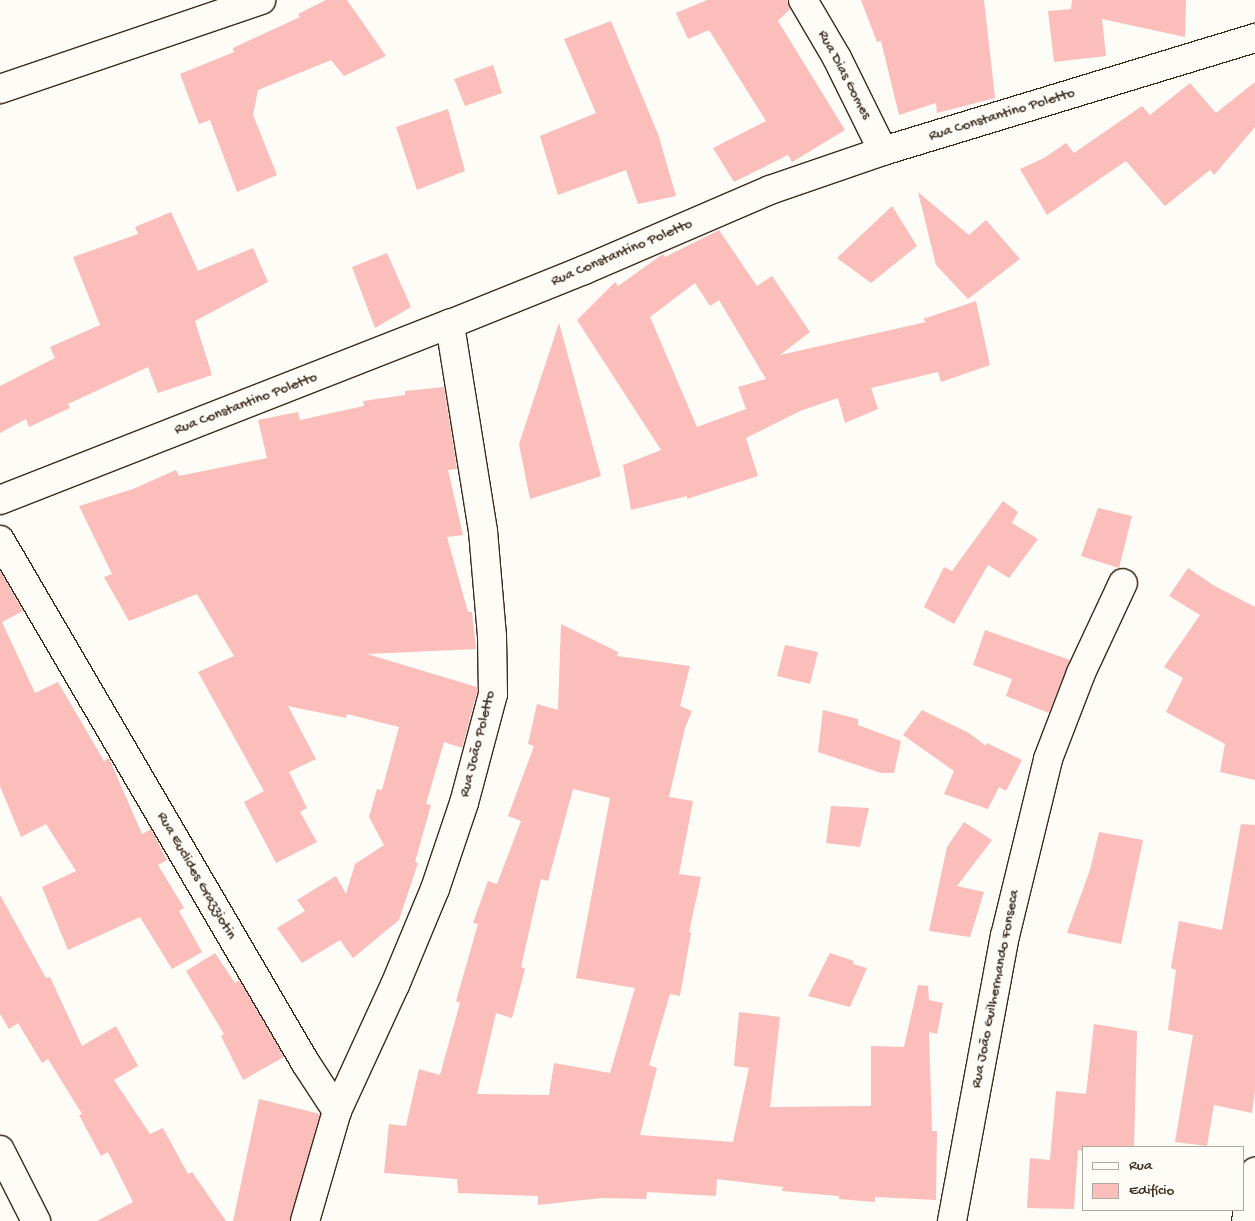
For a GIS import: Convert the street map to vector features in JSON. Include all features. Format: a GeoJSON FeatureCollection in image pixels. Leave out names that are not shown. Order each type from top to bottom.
{"type":"FeatureCollection","features":[{"type":"Feature","properties":{"kind":"street"},"geometry":{"type":"LineString","coordinates":[[0,89],[261,0]]}},
{"type":"Feature","properties":{"kind":"street","name":"Rua Dias Gomes"},"geometry":{"type":"LineString","coordinates":[[803,0],[837,58],[883,150]]}},
{"type":"Feature","properties":{"kind":"street","name":"Rua Constantino Poletto"},"geometry":{"type":"LineString","coordinates":[[0,500],[450,324],[584,270],[770,190],[883,150],[1255,38]]}},
{"type":"Feature","properties":{"kind":"street","name":"Rua João Poletto"},"geometry":{"type":"LineString","coordinates":[[337,1111],[395,986],[435,889],[464,804],[493,694],[492,636],[483,531],[450,324]]}},
{"type":"Feature","properties":{"kind":"street","name":"Rua Euclides Grazziotin"},"geometry":{"type":"LineString","coordinates":[[0,540],[304,1062],[337,1111]]}},
{"type":"Feature","properties":{"kind":"street","name":"Rua João Guilhermando Fonseca"},"geometry":{"type":"LineString","coordinates":[[952,1221],[1005,936],[1048,759],[1081,673],[1123,583]]}},
{"type":"Feature","properties":{"kind":"street"},"geometry":{"type":"LineString","coordinates":[[305,1221],[337,1111]]}},
{"type":"Feature","properties":{"kind":"street"},"geometry":{"type":"LineString","coordinates":[[0,1150],[36,1221]]}},
{"type":"Feature","properties":{"kind":"street"},"geometry":{"type":"LineString","coordinates":[[1246,1221],[1255,1172]]}},
{"type":"Feature","properties":{"kind":"building"},"geometry":{"type":"Polygon","coordinates":[[[326,0],[347,0],[386,56],[344,76],[331,60],[258,90],[253,115],[277,175],[237,192],[210,120],[199,124],[180,74],[234,52],[233,48],[300,17],[298,14],[326,0]]]}},
{"type":"Feature","properties":{"kind":"building"},"geometry":{"type":"Polygon","coordinates":[[[707,0],[787,0],[790,9],[778,21],[845,130],[792,162],[788,155],[734,182],[713,148],[766,121],[709,30],[688,39],[676,13],[707,0]]]}},
{"type":"Feature","properties":{"kind":"building"},"geometry":{"type":"Polygon","coordinates":[[[861,0],[984,0],[995,98],[937,113],[936,103],[899,115],[881,41],[877,42],[861,0]]]}},
{"type":"Feature","properties":{"kind":"building"},"geometry":{"type":"Polygon","coordinates":[[[1072,0],[1186,0],[1185,37],[1102,19],[1106,56],[1054,62],[1048,11],[1071,9],[1072,0]]]}},
{"type":"Feature","properties":{"kind":"building"},"geometry":{"type":"Polygon","coordinates":[[[611,21],[658,134],[676,196],[638,204],[626,170],[558,195],[540,136],[596,113],[564,39],[611,21]]]}},
{"type":"Feature","properties":{"kind":"building"},"geometry":{"type":"Polygon","coordinates":[[[493,65],[502,93],[465,106],[454,79],[493,65]]]}},
{"type":"Feature","properties":{"kind":"building"},"geometry":{"type":"Polygon","coordinates":[[[1255,82],[1255,127],[1214,175],[1210,170],[1165,206],[1126,161],[1047,215],[1020,169],[1044,158],[1066,143],[1074,153],[1142,106],[1150,115],[1190,83],[1216,113],[1255,82]]]}},
{"type":"Feature","properties":{"kind":"building"},"geometry":{"type":"Polygon","coordinates":[[[448,109],[465,171],[417,190],[396,127],[448,109]]]}},
{"type":"Feature","properties":{"kind":"building"},"geometry":{"type":"Polygon","coordinates":[[[918,192],[969,235],[986,220],[1020,259],[968,299],[936,265],[918,192]]]}},
{"type":"Feature","properties":{"kind":"building"},"geometry":{"type":"Polygon","coordinates":[[[892,206],[917,246],[871,283],[837,258],[892,206]]]}},
{"type":"Feature","properties":{"kind":"building"},"geometry":{"type":"Polygon","coordinates":[[[171,212],[198,271],[253,248],[268,282],[195,321],[212,375],[158,393],[148,367],[68,404],[70,408],[29,427],[26,419],[0,433],[0,386],[55,358],[50,347],[100,325],[73,257],[138,234],[135,227],[171,212]]]}},
{"type":"Feature","properties":{"kind":"building"},"geometry":{"type":"Polygon","coordinates":[[[719,230],[757,286],[772,276],[810,332],[780,355],[926,322],[923,319],[976,301],[990,365],[941,382],[938,372],[871,388],[878,409],[845,423],[838,398],[800,411],[746,438],[758,476],[687,499],[687,496],[631,510],[623,465],[661,450],[577,320],[615,282],[618,286],[663,254],[665,257],[719,230]],[[695,283],[650,317],[697,427],[746,409],[738,387],[766,379],[719,300],[710,306],[695,283]]]}},
{"type":"Feature","properties":{"kind":"building"},"geometry":{"type":"Polygon","coordinates":[[[387,253],[411,307],[375,328],[352,267],[387,253]]]}},
{"type":"Feature","properties":{"kind":"building"},"geometry":{"type":"Polygon","coordinates":[[[559,323],[601,476],[530,499],[519,444],[559,323]]]}},
{"type":"Feature","properties":{"kind":"building"},"geometry":{"type":"Polygon","coordinates":[[[444,387],[457,469],[448,470],[463,535],[447,537],[468,612],[472,612],[476,649],[367,654],[477,687],[477,692],[462,748],[444,742],[426,804],[431,805],[415,862],[418,863],[399,920],[353,958],[340,940],[302,963],[277,928],[305,911],[297,900],[336,876],[346,894],[355,864],[384,845],[369,817],[377,789],[382,790],[399,727],[347,714],[346,718],[288,706],[316,759],[289,772],[307,808],[300,812],[317,842],[276,863],[244,802],[264,791],[198,672],[234,656],[197,594],[129,621],[104,577],[112,574],[79,506],[133,489],[176,470],[179,476],[267,458],[258,420],[298,412],[300,420],[364,406],[363,401],[405,395],[405,391],[444,387]]]}},
{"type":"Feature","properties":{"kind":"building"},"geometry":{"type":"Polygon","coordinates":[[[1003,501],[1018,512],[1012,523],[1038,539],[1009,578],[988,565],[954,624],[924,607],[944,567],[952,571],[1003,501]]]}},
{"type":"Feature","properties":{"kind":"building"},"geometry":{"type":"Polygon","coordinates":[[[1098,508],[1132,516],[1119,568],[1081,556],[1098,508]]]}},
{"type":"Feature","properties":{"kind":"building"},"geometry":{"type":"Polygon","coordinates":[[[1188,568],[1213,585],[1255,607],[1255,780],[1220,772],[1225,744],[1166,712],[1183,678],[1164,667],[1200,615],[1169,596],[1188,568]]]}},
{"type":"Feature","properties":{"kind":"building"},"geometry":{"type":"Polygon","coordinates":[[[0,571],[23,611],[2,622],[35,693],[58,682],[104,761],[109,758],[142,834],[151,829],[167,860],[158,865],[184,908],[179,911],[202,952],[172,969],[140,917],[68,950],[42,887],[76,871],[46,824],[21,837],[0,786],[0,571]]]}},
{"type":"Feature","properties":{"kind":"building"},"geometry":{"type":"Polygon","coordinates":[[[561,624],[618,652],[617,656],[690,666],[680,706],[692,711],[685,728],[669,797],[693,801],[679,874],[701,877],[689,932],[691,933],[680,996],[670,994],[649,1065],[657,1068],[640,1135],[733,1142],[749,1068],[734,1066],[739,1012],[780,1017],[770,1107],[871,1106],[871,1046],[904,1047],[918,985],[928,986],[929,1000],[943,1003],[937,1034],[929,1032],[932,1131],[937,1131],[936,1200],[875,1197],[875,1202],[839,1199],[839,1196],[782,1191],[783,1187],[717,1179],[716,1196],[647,1192],[646,1199],[601,1198],[538,1205],[538,1196],[458,1193],[457,1179],[384,1173],[389,1124],[406,1126],[419,1069],[440,1075],[460,1003],[456,1001],[478,924],[473,923],[488,881],[497,884],[521,821],[508,816],[534,746],[528,744],[537,704],[558,710],[561,624]],[[573,789],[548,881],[541,879],[521,967],[525,969],[512,1018],[496,1013],[477,1094],[549,1095],[554,1063],[610,1073],[635,988],[576,978],[610,798],[573,789]]]}},
{"type":"Feature","properties":{"kind":"building"},"geometry":{"type":"Polygon","coordinates":[[[985,630],[1070,660],[1049,713],[1006,696],[1012,679],[973,665],[985,630]]]}},
{"type":"Feature","properties":{"kind":"building"},"geometry":{"type":"Polygon","coordinates":[[[785,645],[818,652],[810,684],[777,676],[785,645]]]}},
{"type":"Feature","properties":{"kind":"building"},"geometry":{"type":"Polygon","coordinates":[[[823,710],[858,719],[858,725],[901,741],[894,773],[881,773],[818,752],[823,710]]]}},
{"type":"Feature","properties":{"kind":"building"},"geometry":{"type":"Polygon","coordinates":[[[922,710],[969,733],[986,746],[987,743],[1022,760],[1006,791],[999,787],[988,809],[944,794],[954,771],[903,735],[922,710]]]}},
{"type":"Feature","properties":{"kind":"building"},"geometry":{"type":"Polygon","coordinates":[[[831,806],[869,808],[860,847],[826,843],[831,806]]]}},
{"type":"Feature","properties":{"kind":"building"},"geometry":{"type":"Polygon","coordinates":[[[964,822],[992,840],[957,886],[984,892],[970,937],[929,931],[947,847],[964,822]]]}},
{"type":"Feature","properties":{"kind":"building"},"geometry":{"type":"Polygon","coordinates":[[[1241,824],[1255,825],[1255,1090],[1252,1113],[1214,1105],[1207,1146],[1175,1142],[1193,1035],[1168,1030],[1176,970],[1171,968],[1179,921],[1222,930],[1241,824]]]}},
{"type":"Feature","properties":{"kind":"building"},"geometry":{"type":"Polygon","coordinates":[[[1099,832],[1143,840],[1121,944],[1067,933],[1090,870],[1099,832]]]}},
{"type":"Feature","properties":{"kind":"building"},"geometry":{"type":"Polygon","coordinates":[[[0,895],[46,978],[50,977],[82,1046],[116,1026],[138,1066],[114,1080],[150,1134],[163,1128],[188,1174],[192,1172],[226,1221],[97,1221],[133,1202],[108,1152],[101,1156],[79,1115],[82,1114],[48,1059],[42,1063],[18,1023],[9,1029],[0,1014],[0,895]]]}},
{"type":"Feature","properties":{"kind":"building"},"geometry":{"type":"Polygon","coordinates":[[[215,953],[235,983],[239,980],[284,1057],[243,1080],[221,1036],[224,1034],[186,971],[215,953]]]}},
{"type":"Feature","properties":{"kind":"building"},"geometry":{"type":"Polygon","coordinates":[[[830,953],[854,961],[853,964],[867,968],[850,1007],[808,996],[830,953]]]}},
{"type":"Feature","properties":{"kind":"building"},"geometry":{"type":"Polygon","coordinates":[[[1094,1024],[1137,1031],[1134,1146],[1082,1146],[1082,1151],[1078,1150],[1074,1209],[1027,1208],[1030,1158],[1050,1160],[1056,1091],[1086,1094],[1094,1024]]]}},
{"type":"Feature","properties":{"kind":"building"},"geometry":{"type":"Polygon","coordinates":[[[259,1099],[320,1114],[290,1221],[233,1221],[259,1099]]]}}]}
